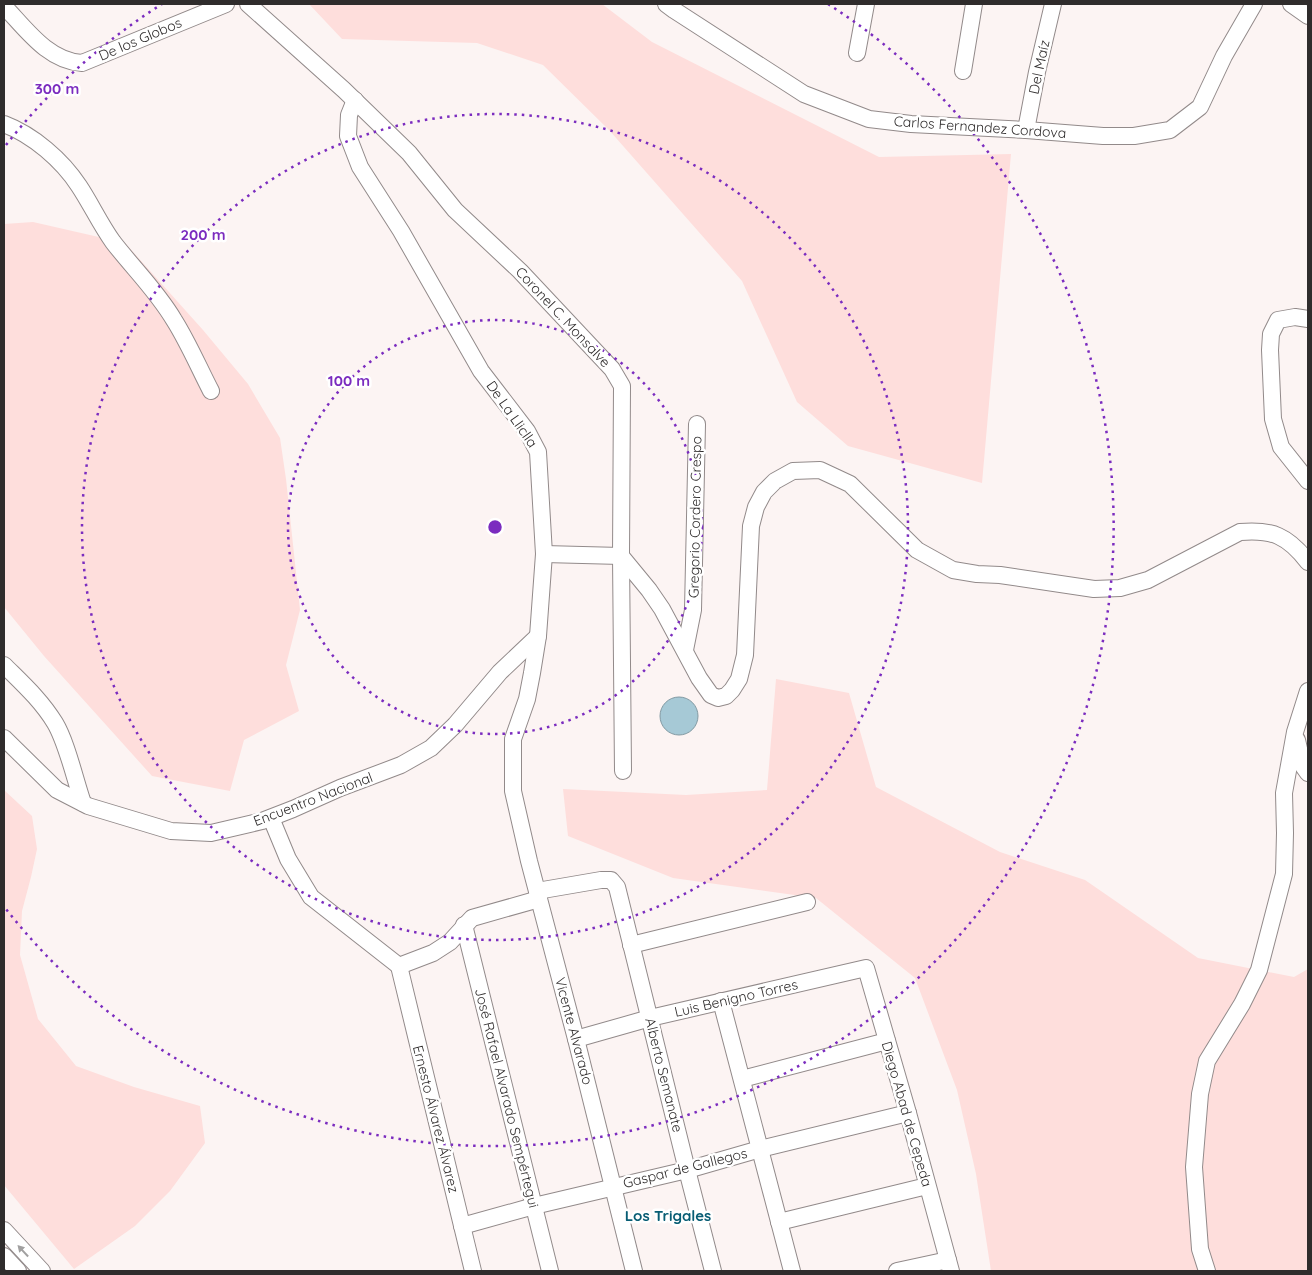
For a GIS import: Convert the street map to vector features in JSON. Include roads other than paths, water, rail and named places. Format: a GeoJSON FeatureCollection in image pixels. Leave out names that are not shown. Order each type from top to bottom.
{"type":"FeatureCollection","features":[{"type":"Feature","properties":{"kind":"street","name":"De los Globos"},"geometry":{"type":"LineString","coordinates":[[4,6],[48,51],[68,62],[82,64],[226,4]]}},
{"type":"Feature","properties":{"kind":"street","name":"Coronel C. Monsalve"},"geometry":{"type":"LineString","coordinates":[[248,4],[355,100],[409,153],[454,210],[520,270],[612,369],[622,386],[623,771]]}},
{"type":"Feature","properties":{"kind":"street","name":"Carlos Fernandez Cordova"},"geometry":{"type":"LineString","coordinates":[[666,4],[804,94],[869,119],[911,124],[1103,136],[1134,136],[1170,130],[1200,107],[1224,56],[1254,4]]}},
{"type":"Feature","properties":{"kind":"street"},"geometry":{"type":"LineString","coordinates":[[857,53],[866,4]]}},
{"type":"Feature","properties":{"kind":"street"},"geometry":{"type":"LineString","coordinates":[[963,71],[974,4]]}},
{"type":"Feature","properties":{"kind":"street","name":"Del Maíz"},"geometry":{"type":"LineString","coordinates":[[1026,130],[1053,4]]}},
{"type":"Feature","properties":{"kind":"street"},"geometry":{"type":"LineString","coordinates":[[1291,4],[1308,16]]}},
{"type":"Feature","properties":{"kind":"street","name":"De La Lliclla"},"geometry":{"type":"LineString","coordinates":[[355,100],[349,114],[348,136],[360,167],[400,231],[481,370],[527,432],[538,452],[544,554],[538,636],[527,699],[513,739],[513,791]]}},
{"type":"Feature","properties":{"kind":"street"},"geometry":{"type":"LineString","coordinates":[[4,124],[15,128],[51,154],[65,168],[78,185],[113,241],[174,320],[211,391]]}},
{"type":"Feature","properties":{"kind":"street"},"geometry":{"type":"LineString","coordinates":[[1308,319],[1295,317],[1278,320],[1271,334],[1270,350],[1273,419],[1281,447],[1308,481]]}},
{"type":"Feature","properties":{"kind":"street","name":"Gregorio Cordero Crespo"},"geometry":{"type":"LineString","coordinates":[[685,650],[693,610],[697,424]]}},
{"type":"Feature","properties":{"kind":"street"},"geometry":{"type":"LineString","coordinates":[[544,554],[621,556],[649,590],[665,614],[711,695],[718,698],[726,696],[739,679],[745,655],[751,526],[756,507],[764,492],[770,486],[793,471],[820,470],[850,484],[917,550],[953,570],[1094,589],[1120,588],[1148,580],[1240,532],[1255,531],[1274,533],[1298,548],[1308,562]]}},
{"type":"Feature","properties":{"kind":"street","name":"Gregorio Cordero Crespo"},"geometry":{"type":"LineString","coordinates":[[665,614],[674,618],[682,618],[693,610]]}},
{"type":"Feature","properties":{"kind":"street","name":"Encuentro Nacional"},"geometry":{"type":"LineString","coordinates":[[4,738],[57,790],[83,803],[171,831],[211,833],[271,818],[293,810],[340,788],[401,765],[431,748],[455,726],[500,672],[538,636]]}},
{"type":"Feature","properties":{"kind":"street"},"geometry":{"type":"LineString","coordinates":[[4,665],[33,693],[56,724],[83,803]]}},
{"type":"Feature","properties":{"kind":"street"},"geometry":{"type":"LineString","coordinates":[[1207,1271],[1200,1249],[1194,1167],[1200,1094],[1208,1061],[1242,1004],[1259,970],[1284,874],[1284,793],[1295,732],[1308,691]]}},
{"type":"Feature","properties":{"kind":"street"},"geometry":{"type":"LineString","coordinates":[[1295,732],[1303,766],[1308,773]]}},
{"type":"Feature","properties":{"kind":"street","name":"Vicente Alvarado"},"geometry":{"type":"LineString","coordinates":[[513,791],[634,1271]]}},
{"type":"Feature","properties":{"kind":"street"},"geometry":{"type":"LineString","coordinates":[[271,818],[288,859],[311,898],[399,966],[442,948],[472,918],[538,895]]}},
{"type":"Feature","properties":{"kind":"street","name":"Alberto Semanate"},"geometry":{"type":"LineString","coordinates":[[538,895],[601,880],[611,880],[617,887],[713,1271]]}},
{"type":"Feature","properties":{"kind":"street"},"geometry":{"type":"LineString","coordinates":[[632,945],[807,902]]}},
{"type":"Feature","properties":{"kind":"street","name":"José Rafael Alvarado Sempértegui"},"geometry":{"type":"LineString","coordinates":[[464,925],[550,1271]]}},
{"type":"Feature","properties":{"kind":"street","name":"Ernesto Álvarez Álvarez"},"geometry":{"type":"LineString","coordinates":[[399,966],[473,1271]]}},
{"type":"Feature","properties":{"kind":"street","name":"Luis Benigno Torres"},"geometry":{"type":"LineString","coordinates":[[576,1039],[650,1018],[866,968]]}},
{"type":"Feature","properties":{"kind":"street","name":"Diego Abad de Cepeda"},"geometry":{"type":"LineString","coordinates":[[866,968],[950,1266]]}},
{"type":"Feature","properties":{"kind":"street"},"geometry":{"type":"LineString","coordinates":[[721,1001],[792,1271]]}},
{"type":"Feature","properties":{"kind":"street"},"geometry":{"type":"LineString","coordinates":[[742,1079],[887,1041]]}},
{"type":"Feature","properties":{"kind":"street","name":"Gaspar de Gallegos"},"geometry":{"type":"LineString","coordinates":[[462,1226],[534,1206],[687,1170],[760,1149],[908,1113]]}},
{"type":"Feature","properties":{"kind":"street"},"geometry":{"type":"LineString","coordinates":[[779,1222],[927,1186]]}},
{"type":"Feature","properties":{"kind":"street"},"geometry":{"type":"LineString","coordinates":[[4,1230],[42,1271]]}},
{"type":"Feature","properties":{"kind":"street"},"geometry":{"type":"LineString","coordinates":[[4,1256],[18,1271]]}},
{"type":"Feature","properties":{"kind":"street"},"geometry":{"type":"LineString","coordinates":[[897,1271],[950,1266]]}},
{"type":"Feature","properties":{"kind":"water"},"geometry":{"type":"Polygon","coordinates":[[[679,697],[686,698],[692,703],[697,709],[697,723],[692,729],[686,734],[679,735],[672,734],[666,729],[661,723],[660,716],[661,709],[666,703],[672,698],[679,697]]]}},
{"type":"Feature","properties":{"kind":"district","name":"Los Trigales"},"geometry":{"type":"Point","coordinates":[668,1216]}}]}
